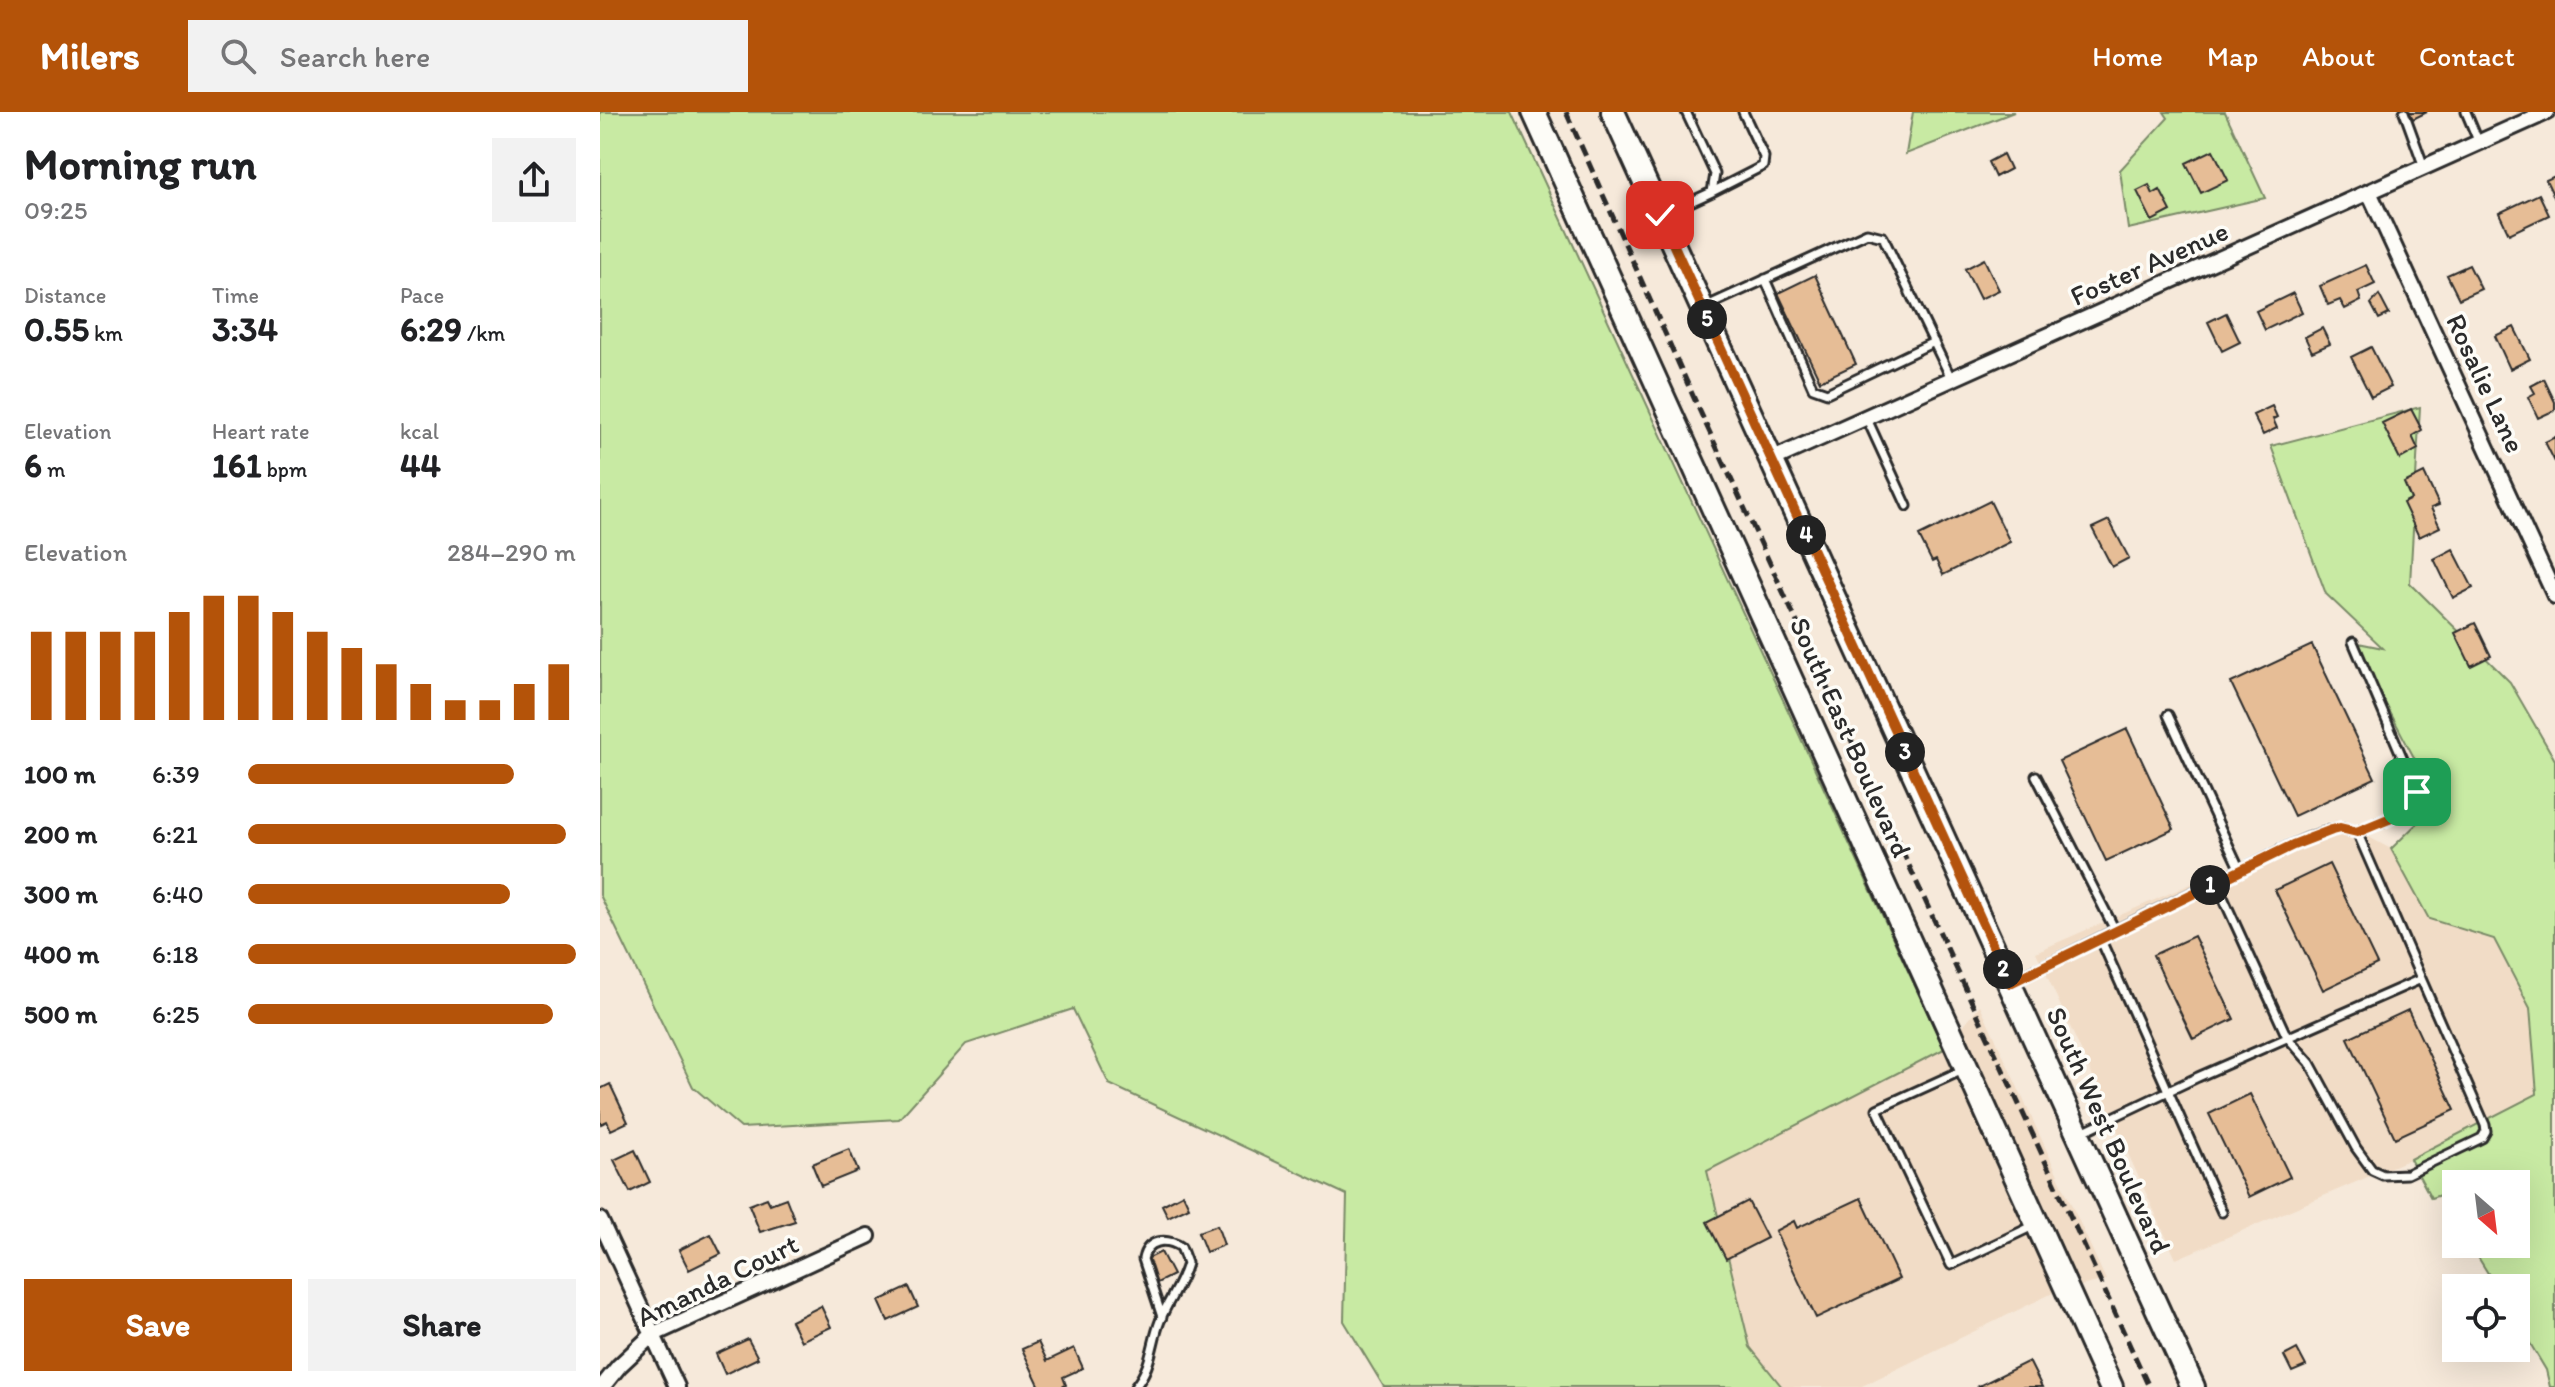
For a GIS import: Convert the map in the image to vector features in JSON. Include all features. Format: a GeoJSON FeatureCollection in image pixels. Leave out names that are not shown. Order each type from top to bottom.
{"type":"FeatureCollection","features":[{"type":"Feature","properties":{"kind":"main road","name":"South East Boulevard"},"geometry":{"type":"LineString","coordinates":[[1534,112],[2111,1387]]}},
{"type":"Feature","properties":{"kind":"main road","name":"South West Boulevard"},"geometry":{"type":"LineString","coordinates":[[1613,112],[2193,1387]]}},
{"type":"Feature","properties":{"kind":"street","name":"Foster Avenue"},"geometry":{"type":"LineString","coordinates":[[1771,460],[2547,112]]}},
{"type":"Feature","properties":{"kind":"street","name":"Rosalie Lane"},"geometry":{"type":"LineString","coordinates":[[2369,192],[2555,596]]}},
{"type":"Feature","properties":{"kind":"street"},"geometry":{"type":"LineString","coordinates":[[600,1220],[677,1387]]}},
{"type":"Feature","properties":{"kind":"street","name":"Amanda Court"},"geometry":{"type":"LineString","coordinates":[[602,1387],[652,1335],[868,1236]]}},
{"type":"Feature","properties":{"kind":"lane"},"geometry":{"type":"LineString","coordinates":[[1686,112],[1715,174],[1712,192]]}},
{"type":"Feature","properties":{"kind":"lane"},"geometry":{"type":"LineString","coordinates":[[1660,215],[1763,166],[1764,157],[1743,112]]}},
{"type":"Feature","properties":{"kind":"lane"},"geometry":{"type":"LineString","coordinates":[[2404,112],[2424,167]]}},
{"type":"Feature","properties":{"kind":"lane"},"geometry":{"type":"LineString","coordinates":[[2466,112],[2479,143]]}},
{"type":"Feature","properties":{"kind":"lane"},"geometry":{"type":"LineString","coordinates":[[1702,308],[1867,233],[1883,237],[1952,380]]}},
{"type":"Feature","properties":{"kind":"lane"},"geometry":{"type":"LineString","coordinates":[[1765,279],[1813,388],[1827,393],[1934,342]]}},
{"type":"Feature","properties":{"kind":"lane"},"geometry":{"type":"LineString","coordinates":[[1867,419],[1907,506]]}},
{"type":"Feature","properties":{"kind":"lane"},"geometry":{"type":"LineString","coordinates":[[2010,983],[2240,870],[2332,830],[2340,828],[2357,832],[2413,809],[2417,792],[2353,642]]}},
{"type":"Feature","properties":{"kind":"lane"},"geometry":{"type":"LineString","coordinates":[[2168,715],[2240,870]]}},
{"type":"Feature","properties":{"kind":"lane"},"geometry":{"type":"LineString","coordinates":[[2036,776],[2115,930]]}},
{"type":"Feature","properties":{"kind":"lane"},"geometry":{"type":"LineString","coordinates":[[2216,882],[2287,1037],[2310,1063],[2356,1148],[2372,1170],[2383,1175],[2407,1174],[2482,1138],[2486,1131],[2469,1085],[2357,832]]}},
{"type":"Feature","properties":{"kind":"lane"},"geometry":{"type":"LineString","coordinates":[[2100,938],[2222,1212]]}},
{"type":"Feature","properties":{"kind":"lane"},"geometry":{"type":"LineString","coordinates":[[2078,1134],[2167,1091],[2421,979]]}},
{"type":"Feature","properties":{"kind":"lane"},"geometry":{"type":"LineString","coordinates":[[1967,1068],[1877,1109],[1951,1265],[2037,1224]]}},
{"type":"Feature","properties":{"kind":"lane"},"geometry":{"type":"LineString","coordinates":[[1135,1387],[1153,1353],[1162,1317],[1179,1286],[1187,1263],[1181,1247],[1160,1241],[1145,1250],[1143,1259],[1162,1317]]}},
{"type":"Feature","properties":{"kind":"shaded area"},"geometry":{"type":"Polygon","coordinates":[[[2337,820],[2391,849],[2429,919],[2494,939],[2555,1049],[2555,1085],[2410,1159],[2176,1259],[2036,952],[2337,820]]]}},
{"type":"Feature","properties":{"kind":"shaded area"},"geometry":{"type":"Polygon","coordinates":[[[1980,1005],[2106,1280],[2055,1292],[1860,1387],[1782,1387],[1750,1347],[1707,1171],[1944,1049],[1980,1005]]]}},
{"type":"Feature","properties":{"kind":"green space"},"geometry":{"type":"Polygon","coordinates":[[[600,112],[1512,112],[1944,1049],[1707,1171],[1750,1347],[1782,1387],[1384,1387],[1344,1321],[1347,1195],[1109,1084],[1073,1009],[966,1044],[899,1119],[741,1128],[693,1087],[600,895],[600,112]]]}},
{"type":"Feature","properties":{"kind":"green space"},"geometry":{"type":"Polygon","coordinates":[[[1913,112],[2014,112],[1906,154],[1913,112]]]}},
{"type":"Feature","properties":{"kind":"green space"},"geometry":{"type":"Polygon","coordinates":[[[2164,112],[2225,112],[2265,198],[2128,229],[2120,170],[2168,118],[2164,112]]]}},
{"type":"Feature","properties":{"kind":"green space"},"geometry":{"type":"Polygon","coordinates":[[[2420,407],[2410,583],[2510,682],[2555,760],[2555,1387],[2550,1387],[2546,1370],[2530,1343],[2530,1274],[2488,1274],[2479,1258],[2530,1258],[2530,1170],[2442,1170],[2442,1198],[2440,1195],[2431,1198],[2410,1159],[2537,1094],[2530,1008],[2494,939],[2429,919],[2391,849],[2438,803],[2353,642],[2383,648],[2326,594],[2271,446],[2420,407]]]}},
{"type":"Feature","properties":{"kind":"building"},"geometry":{"type":"Polygon","coordinates":[[[2409,112],[2427,112],[2413,119],[2409,112]]]}},
{"type":"Feature","properties":{"kind":"building"},"geometry":{"type":"Polygon","coordinates":[[[2213,150],[2228,180],[2201,193],[2186,163],[2213,150]]]}},
{"type":"Feature","properties":{"kind":"building"},"geometry":{"type":"Polygon","coordinates":[[[2003,154],[2010,169],[1995,177],[1988,162],[2003,154]]]}},
{"type":"Feature","properties":{"kind":"building"},"geometry":{"type":"Polygon","coordinates":[[[2555,176],[2555,199],[2546,180],[2555,176]]]}},
{"type":"Feature","properties":{"kind":"building"},"geometry":{"type":"Polygon","coordinates":[[[2149,185],[2153,194],[2160,190],[2171,211],[2152,221],[2137,191],[2149,185]]]}},
{"type":"Feature","properties":{"kind":"building"},"geometry":{"type":"Polygon","coordinates":[[[2539,194],[2549,215],[2509,234],[2499,213],[2539,194]]]}},
{"type":"Feature","properties":{"kind":"building"},"geometry":{"type":"Polygon","coordinates":[[[1984,259],[1999,290],[1980,299],[1965,269],[1984,259]]]}},
{"type":"Feature","properties":{"kind":"building"},"geometry":{"type":"Polygon","coordinates":[[[2366,265],[2375,284],[2358,292],[2361,301],[2345,309],[2340,300],[2328,305],[2320,286],[2366,265]]]}},
{"type":"Feature","properties":{"kind":"building"},"geometry":{"type":"Polygon","coordinates":[[[2469,265],[2481,289],[2459,299],[2447,275],[2469,265]]]}},
{"type":"Feature","properties":{"kind":"building"},"geometry":{"type":"Polygon","coordinates":[[[1815,275],[1856,364],[1820,381],[1778,293],[1815,275]]]}},
{"type":"Feature","properties":{"kind":"building"},"geometry":{"type":"Polygon","coordinates":[[[2293,293],[2302,312],[2265,330],[2256,311],[2293,293]]]}},
{"type":"Feature","properties":{"kind":"building"},"geometry":{"type":"Polygon","coordinates":[[[2379,295],[2389,314],[2379,319],[2371,304],[2379,295]]]}},
{"type":"Feature","properties":{"kind":"building"},"geometry":{"type":"Polygon","coordinates":[[[2226,313],[2240,342],[2222,351],[2208,322],[2226,313]]]}},
{"type":"Feature","properties":{"kind":"building"},"geometry":{"type":"Polygon","coordinates":[[[2514,327],[2530,359],[2510,369],[2495,336],[2514,327]]]}},
{"type":"Feature","properties":{"kind":"building"},"geometry":{"type":"Polygon","coordinates":[[[2322,328],[2330,344],[2312,352],[2305,337],[2322,328]]]}},
{"type":"Feature","properties":{"kind":"building"},"geometry":{"type":"Polygon","coordinates":[[[2371,347],[2391,387],[2371,397],[2351,357],[2371,347]]]}},
{"type":"Feature","properties":{"kind":"building"},"geometry":{"type":"Polygon","coordinates":[[[2544,379],[2555,402],[2555,410],[2538,418],[2528,397],[2535,393],[2531,386],[2544,379]]]}},
{"type":"Feature","properties":{"kind":"building"},"geometry":{"type":"Polygon","coordinates":[[[2272,406],[2277,417],[2273,419],[2277,428],[2263,435],[2253,415],[2272,406]]]}},
{"type":"Feature","properties":{"kind":"building"},"geometry":{"type":"Polygon","coordinates":[[[2411,409],[2422,430],[2412,436],[2418,449],[2400,459],[2382,423],[2411,409]]]}},
{"type":"Feature","properties":{"kind":"building"},"geometry":{"type":"Polygon","coordinates":[[[2555,437],[2555,462],[2545,442],[2555,437]]]}},
{"type":"Feature","properties":{"kind":"building"},"geometry":{"type":"Polygon","coordinates":[[[2424,473],[2439,505],[2431,508],[2440,527],[2419,537],[2403,503],[2411,499],[2404,483],[2424,473]]]}},
{"type":"Feature","properties":{"kind":"building"},"geometry":{"type":"Polygon","coordinates":[[[1990,501],[2010,542],[1943,575],[1936,560],[1932,562],[1919,536],[1990,501]]]}},
{"type":"Feature","properties":{"kind":"building"},"geometry":{"type":"Polygon","coordinates":[[[2109,520],[2129,558],[2112,567],[2092,528],[2109,520]]]}},
{"type":"Feature","properties":{"kind":"building"},"geometry":{"type":"Polygon","coordinates":[[[2453,549],[2473,588],[2453,598],[2434,559],[2453,549]]]}},
{"type":"Feature","properties":{"kind":"building"},"geometry":{"type":"Polygon","coordinates":[[[2475,623],[2491,656],[2471,666],[2455,633],[2475,623]]]}},
{"type":"Feature","properties":{"kind":"building"},"geometry":{"type":"Polygon","coordinates":[[[2312,645],[2375,778],[2294,816],[2231,683],[2312,645]]]}},
{"type":"Feature","properties":{"kind":"building"},"geometry":{"type":"Polygon","coordinates":[[[2127,729],[2174,829],[2106,861],[2059,761],[2127,729]]]}},
{"type":"Feature","properties":{"kind":"building"},"geometry":{"type":"Polygon","coordinates":[[[2329,864],[2377,964],[2323,990],[2275,890],[2329,864]]]}},
{"type":"Feature","properties":{"kind":"building"},"geometry":{"type":"Polygon","coordinates":[[[2194,936],[2234,1019],[2193,1039],[2153,955],[2194,936]]]}},
{"type":"Feature","properties":{"kind":"building"},"geometry":{"type":"Polygon","coordinates":[[[2408,1010],[2455,1110],[2395,1138],[2348,1038],[2408,1010]]]}},
{"type":"Feature","properties":{"kind":"building"},"geometry":{"type":"Polygon","coordinates":[[[610,1084],[628,1122],[611,1130],[607,1121],[601,1124],[600,1121],[600,1089],[610,1084]]]}},
{"type":"Feature","properties":{"kind":"building"},"geometry":{"type":"Polygon","coordinates":[[[2250,1094],[2290,1177],[2249,1197],[2209,1114],[2250,1094]]]}},
{"type":"Feature","properties":{"kind":"building"},"geometry":{"type":"Polygon","coordinates":[[[849,1149],[858,1171],[821,1186],[812,1164],[849,1149]]]}},
{"type":"Feature","properties":{"kind":"building"},"geometry":{"type":"Polygon","coordinates":[[[635,1150],[650,1182],[630,1192],[614,1160],[635,1150]]]}},
{"type":"Feature","properties":{"kind":"building"},"geometry":{"type":"Polygon","coordinates":[[[1183,1194],[1189,1207],[1168,1217],[1162,1205],[1183,1194]]]}},
{"type":"Feature","properties":{"kind":"building"},"geometry":{"type":"Polygon","coordinates":[[[767,1198],[770,1204],[786,1198],[795,1221],[760,1232],[749,1205],[767,1198]]]}},
{"type":"Feature","properties":{"kind":"building"},"geometry":{"type":"Polygon","coordinates":[[[1861,1198],[1899,1279],[1816,1318],[1775,1231],[1794,1221],[1797,1228],[1861,1198]]]}},
{"type":"Feature","properties":{"kind":"building"},"geometry":{"type":"Polygon","coordinates":[[[1748,1201],[1767,1238],[1726,1259],[1707,1222],[1748,1201]]]}},
{"type":"Feature","properties":{"kind":"building"},"geometry":{"type":"Polygon","coordinates":[[[1217,1225],[1224,1245],[1206,1252],[1198,1232],[1217,1225]]]}},
{"type":"Feature","properties":{"kind":"building"},"geometry":{"type":"Polygon","coordinates":[[[711,1234],[721,1254],[689,1270],[679,1250],[711,1234]]]}},
{"type":"Feature","properties":{"kind":"building"},"geometry":{"type":"Polygon","coordinates":[[[1161,1252],[1173,1275],[1155,1284],[1143,1261],[1161,1252]]]}},
{"type":"Feature","properties":{"kind":"building"},"geometry":{"type":"Polygon","coordinates":[[[909,1287],[918,1307],[888,1321],[879,1301],[909,1287]]]}},
{"type":"Feature","properties":{"kind":"building"},"geometry":{"type":"Polygon","coordinates":[[[821,1306],[831,1327],[801,1341],[791,1321],[821,1306]]]}},
{"type":"Feature","properties":{"kind":"building"},"geometry":{"type":"Polygon","coordinates":[[[748,1339],[758,1358],[725,1374],[716,1354],[748,1339]]]}},
{"type":"Feature","properties":{"kind":"building"},"geometry":{"type":"Polygon","coordinates":[[[1038,1342],[1047,1361],[1074,1348],[1083,1368],[1063,1377],[1066,1385],[1062,1387],[1040,1387],[1022,1349],[1038,1342]]]}},
{"type":"Feature","properties":{"kind":"building"},"geometry":{"type":"Polygon","coordinates":[[[2297,1349],[2306,1366],[2292,1372],[2284,1356],[2297,1349]]]}},
{"type":"Feature","properties":{"kind":"building"},"geometry":{"type":"Polygon","coordinates":[[[2029,1361],[2042,1387],[1977,1387],[2029,1361]]]}},
{"type":"Feature","properties":{"kind":"railway"},"geometry":{"type":"LineString","coordinates":[[1566,112],[1698,407],[2149,1387]]}},
{"type":"Feature","properties":{"kind":"route"},"geometry":{"type":"LineString","coordinates":[[1660,215],[2010,983],[2293,845],[2340,828],[2357,832],[2379,825],[2413,809],[2417,792]]}}]}
